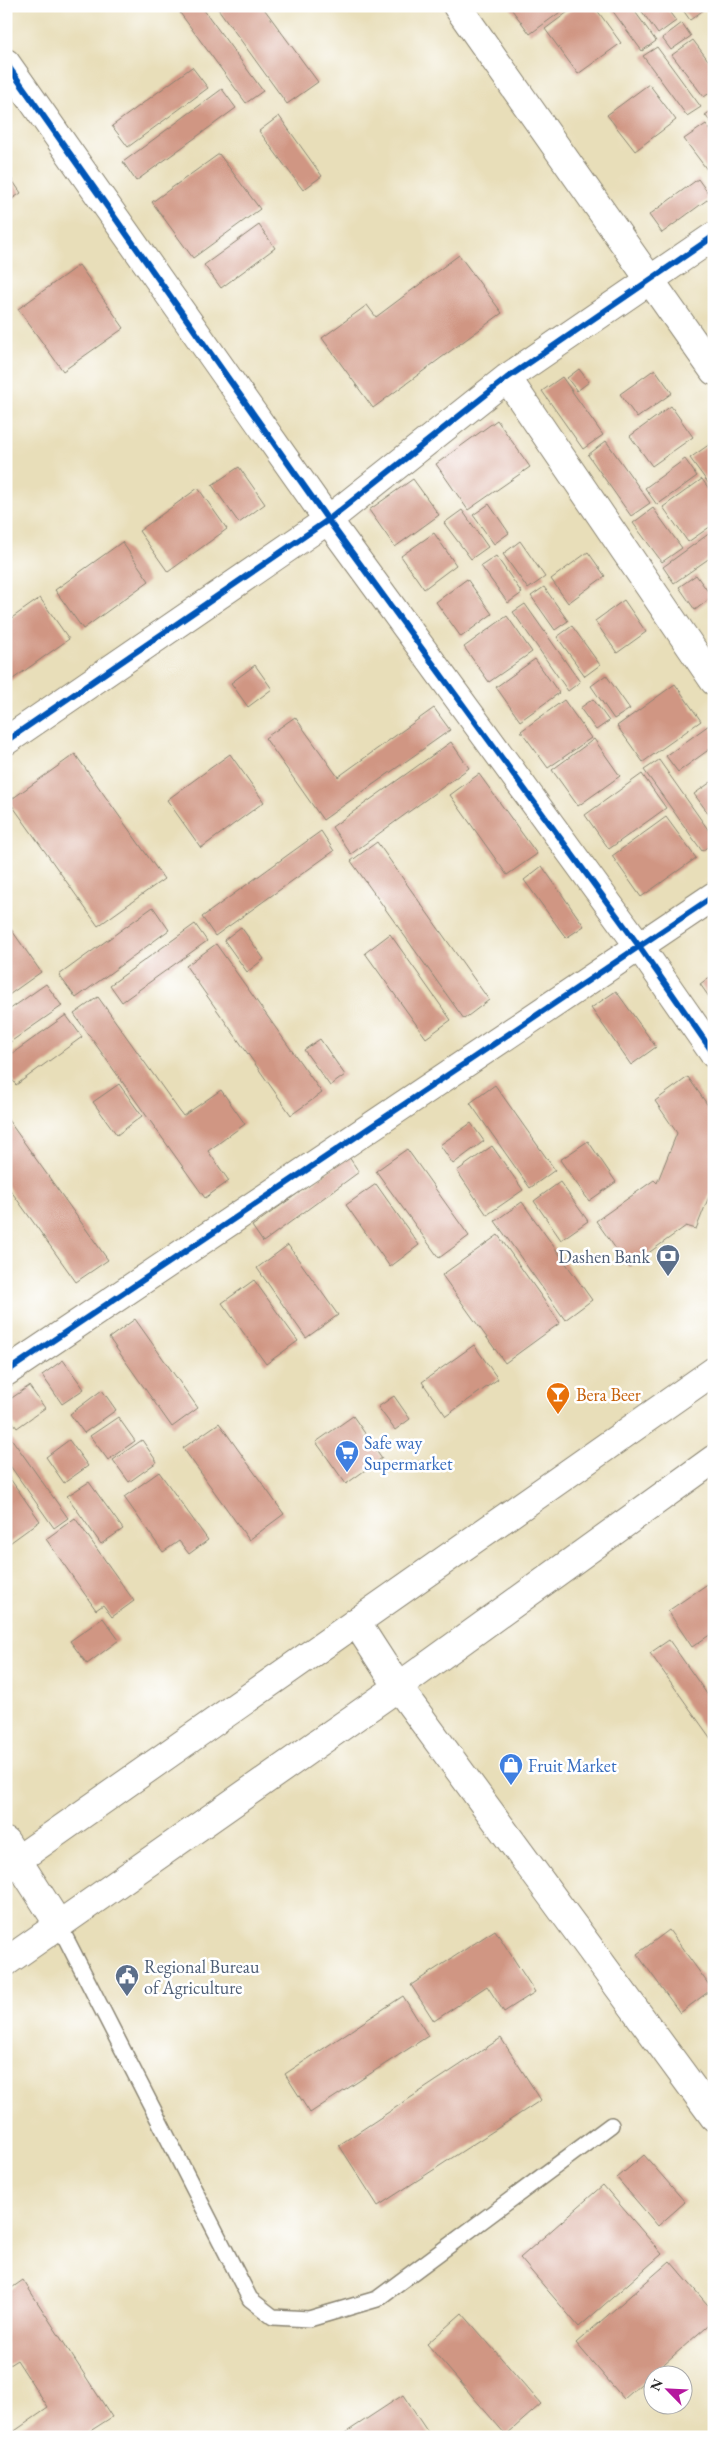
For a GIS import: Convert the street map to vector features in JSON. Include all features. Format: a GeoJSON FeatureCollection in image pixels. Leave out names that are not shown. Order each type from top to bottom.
{"type":"FeatureCollection","features":[{"type":"Feature","properties":{"kind":"street"},"geometry":{"type":"LineString","coordinates":[[457,6],[714,371]]}},
{"type":"Feature","properties":{"kind":"street"},"geometry":{"type":"LineString","coordinates":[[6,63],[328,520],[639,946],[714,1054]]}},
{"type":"Feature","properties":{"kind":"street"},"geometry":{"type":"LineString","coordinates":[[6,741],[328,520],[507,378],[714,236]]}},
{"type":"Feature","properties":{"kind":"street"},"geometry":{"type":"LineString","coordinates":[[507,378],[714,681]]}},
{"type":"Feature","properties":{"kind":"street"},"geometry":{"type":"LineString","coordinates":[[6,1372],[714,896]]}},
{"type":"Feature","properties":{"kind":"street"},"geometry":{"type":"LineString","coordinates":[[59,1925],[10,1856],[356,1622],[714,1371]]}},
{"type":"Feature","properties":{"kind":"street"},"geometry":{"type":"LineString","coordinates":[[6,1962],[398,1687],[714,1459]]}},
{"type":"Feature","properties":{"kind":"street"},"geometry":{"type":"LineString","coordinates":[[356,1622],[398,1687],[714,2117]]}},
{"type":"Feature","properties":{"kind":"lane"},"geometry":{"type":"LineString","coordinates":[[59,1925],[250,2299],[273,2316],[309,2319],[377,2299],[611,2125]]}},
{"type":"Feature","properties":{"kind":"building"},"geometry":{"type":"Polygon","coordinates":[[[175,6],[201,6],[263,91],[246,103],[175,6]]]}},
{"type":"Feature","properties":{"kind":"building"},"geometry":{"type":"Polygon","coordinates":[[[216,6],[262,6],[318,82],[287,104],[216,6]]]}},
{"type":"Feature","properties":{"kind":"building"},"geometry":{"type":"Polygon","coordinates":[[[509,6],[560,6],[563,10],[530,34],[509,6]]]}},
{"type":"Feature","properties":{"kind":"building"},"geometry":{"type":"Polygon","coordinates":[[[576,6],[594,6],[621,43],[578,74],[545,29],[576,6]]]}},
{"type":"Feature","properties":{"kind":"building"},"geometry":{"type":"Polygon","coordinates":[[[609,6],[631,6],[656,41],[642,51],[609,6]]]}},
{"type":"Feature","properties":{"kind":"building"},"geometry":{"type":"Polygon","coordinates":[[[638,6],[665,6],[676,21],[658,34],[638,6]]]}},
{"type":"Feature","properties":{"kind":"building"},"geometry":{"type":"Polygon","coordinates":[[[680,6],[709,6],[690,20],[680,6]]]}},
{"type":"Feature","properties":{"kind":"building"},"geometry":{"type":"Polygon","coordinates":[[[682,23],[691,36],[671,50],[662,38],[682,23]]]}},
{"type":"Feature","properties":{"kind":"building"},"geometry":{"type":"Polygon","coordinates":[[[693,40],[714,68],[714,90],[704,97],[672,55],[693,40]]]}},
{"type":"Feature","properties":{"kind":"building"},"geometry":{"type":"Polygon","coordinates":[[[657,47],[701,107],[687,116],[643,56],[657,47]]]}},
{"type":"Feature","properties":{"kind":"building"},"geometry":{"type":"Polygon","coordinates":[[[192,67],[208,88],[128,147],[112,126],[192,67]]]}},
{"type":"Feature","properties":{"kind":"building"},"geometry":{"type":"Polygon","coordinates":[[[649,84],[676,120],[635,151],[607,115],[649,84]]]}},
{"type":"Feature","properties":{"kind":"building"},"geometry":{"type":"Polygon","coordinates":[[[222,89],[236,108],[136,181],[123,162],[222,89]]]}},
{"type":"Feature","properties":{"kind":"building"},"geometry":{"type":"Polygon","coordinates":[[[714,109],[714,126],[705,115],[714,109]]]}},
{"type":"Feature","properties":{"kind":"building"},"geometry":{"type":"Polygon","coordinates":[[[279,116],[322,176],[303,190],[259,131],[279,116]]]}},
{"type":"Feature","properties":{"kind":"building"},"geometry":{"type":"Polygon","coordinates":[[[706,124],[714,135],[714,179],[684,139],[706,124]]]}},
{"type":"Feature","properties":{"kind":"building"},"geometry":{"type":"Polygon","coordinates":[[[219,154],[260,209],[193,258],[152,202],[219,154]]]}},
{"type":"Feature","properties":{"kind":"building"},"geometry":{"type":"Polygon","coordinates":[[[6,171],[21,193],[6,203],[6,171]]]}},
{"type":"Feature","properties":{"kind":"building"},"geometry":{"type":"Polygon","coordinates":[[[698,179],[711,197],[662,233],[649,215],[698,179]]]}},
{"type":"Feature","properties":{"kind":"building"},"geometry":{"type":"Polygon","coordinates":[[[259,225],[275,248],[221,288],[204,265],[259,225]]]}},
{"type":"Feature","properties":{"kind":"building"},"geometry":{"type":"Polygon","coordinates":[[[459,255],[502,313],[373,408],[322,338],[367,305],[376,317],[459,255]]]}},
{"type":"Feature","properties":{"kind":"building"},"geometry":{"type":"Polygon","coordinates":[[[79,265],[124,328],[63,371],[18,309],[79,265]]]}},
{"type":"Feature","properties":{"kind":"building"},"geometry":{"type":"Polygon","coordinates":[[[579,369],[589,382],[577,391],[567,378],[579,369]]]}},
{"type":"Feature","properties":{"kind":"building"},"geometry":{"type":"Polygon","coordinates":[[[655,369],[672,393],[637,418],[620,394],[655,369]]]}},
{"type":"Feature","properties":{"kind":"building"},"geometry":{"type":"Polygon","coordinates":[[[562,377],[603,435],[583,449],[542,391],[562,377]]]}},
{"type":"Feature","properties":{"kind":"building"},"geometry":{"type":"Polygon","coordinates":[[[671,406],[693,437],[652,466],[630,436],[671,406]]]}},
{"type":"Feature","properties":{"kind":"building"},"geometry":{"type":"Polygon","coordinates":[[[497,420],[530,467],[468,510],[436,464],[497,420]]]}},
{"type":"Feature","properties":{"kind":"building"},"geometry":{"type":"Polygon","coordinates":[[[606,441],[650,503],[631,516],[588,455],[606,441]]]}},
{"type":"Feature","properties":{"kind":"building"},"geometry":{"type":"Polygon","coordinates":[[[710,444],[714,450],[714,491],[690,458],[710,444]]]}},
{"type":"Feature","properties":{"kind":"building"},"geometry":{"type":"Polygon","coordinates":[[[685,459],[697,476],[657,505],[645,488],[685,459]]]}},
{"type":"Feature","properties":{"kind":"building"},"geometry":{"type":"Polygon","coordinates":[[[239,467],[265,504],[239,523],[212,485],[239,467]]]}},
{"type":"Feature","properties":{"kind":"building"},"geometry":{"type":"Polygon","coordinates":[[[413,479],[439,515],[395,547],[369,510],[413,479]]]}},
{"type":"Feature","properties":{"kind":"building"},"geometry":{"type":"Polygon","coordinates":[[[702,479],[714,496],[714,524],[688,542],[663,507],[702,479]]]}},
{"type":"Feature","properties":{"kind":"building"},"geometry":{"type":"Polygon","coordinates":[[[198,488],[227,529],[168,572],[139,531],[198,488]]]}},
{"type":"Feature","properties":{"kind":"building"},"geometry":{"type":"Polygon","coordinates":[[[489,504],[509,533],[494,544],[473,515],[489,504]]]}},
{"type":"Feature","properties":{"kind":"building"},"geometry":{"type":"Polygon","coordinates":[[[653,508],[682,548],[662,562],[633,523],[653,508]]]}},
{"type":"Feature","properties":{"kind":"building"},"geometry":{"type":"Polygon","coordinates":[[[462,510],[488,547],[471,559],[444,523],[462,510]]]}},
{"type":"Feature","properties":{"kind":"building"},"geometry":{"type":"Polygon","coordinates":[[[714,530],[714,555],[674,583],[663,567],[714,530]]]}},
{"type":"Feature","properties":{"kind":"building"},"geometry":{"type":"Polygon","coordinates":[[[434,533],[456,565],[424,589],[401,556],[434,533]]]}},
{"type":"Feature","properties":{"kind":"building"},"geometry":{"type":"Polygon","coordinates":[[[520,541],[545,577],[528,589],[503,554],[520,541]]]}},
{"type":"Feature","properties":{"kind":"building"},"geometry":{"type":"Polygon","coordinates":[[[122,542],[149,581],[83,629],[55,590],[122,542]]]}},
{"type":"Feature","properties":{"kind":"building"},"geometry":{"type":"Polygon","coordinates":[[[588,552],[605,576],[568,603],[551,579],[588,552]]]}},
{"type":"Feature","properties":{"kind":"building"},"geometry":{"type":"Polygon","coordinates":[[[496,556],[522,593],[508,603],[481,566],[496,556]]]}},
{"type":"Feature","properties":{"kind":"building"},"geometry":{"type":"Polygon","coordinates":[[[696,575],[712,597],[695,610],[679,587],[696,575]]]}},
{"type":"Feature","properties":{"kind":"building"},"geometry":{"type":"Polygon","coordinates":[[[467,579],[492,614],[461,637],[436,602],[467,579]]]}},
{"type":"Feature","properties":{"kind":"building"},"geometry":{"type":"Polygon","coordinates":[[[544,587],[568,621],[555,630],[531,596],[544,587]]]}},
{"type":"Feature","properties":{"kind":"building"},"geometry":{"type":"Polygon","coordinates":[[[40,598],[69,639],[6,684],[6,622],[40,598]]]}},
{"type":"Feature","properties":{"kind":"building"},"geometry":{"type":"Polygon","coordinates":[[[624,600],[646,632],[617,653],[595,621],[624,600]]]}},
{"type":"Feature","properties":{"kind":"building"},"geometry":{"type":"Polygon","coordinates":[[[525,604],[580,682],[568,691],[513,612],[525,604]]]}},
{"type":"Feature","properties":{"kind":"building"},"geometry":{"type":"Polygon","coordinates":[[[507,616],[532,652],[489,682],[464,647],[507,616]]]}},
{"type":"Feature","properties":{"kind":"building"},"geometry":{"type":"Polygon","coordinates":[[[572,626],[600,665],[585,676],[557,637],[572,626]]]}},
{"type":"Feature","properties":{"kind":"building"},"geometry":{"type":"Polygon","coordinates":[[[535,659],[559,693],[520,721],[496,687],[535,659]]]}},
{"type":"Feature","properties":{"kind":"building"},"geometry":{"type":"Polygon","coordinates":[[[255,665],[272,689],[248,707],[231,683],[255,665]]]}},
{"type":"Feature","properties":{"kind":"building"},"geometry":{"type":"Polygon","coordinates":[[[606,675],[630,709],[614,719],[591,686],[606,675]]]}},
{"type":"Feature","properties":{"kind":"building"},"geometry":{"type":"Polygon","coordinates":[[[675,684],[701,721],[643,762],[617,726],[675,684]]]}},
{"type":"Feature","properties":{"kind":"building"},"geometry":{"type":"Polygon","coordinates":[[[593,699],[609,721],[596,730],[580,708],[593,699]]]}},
{"type":"Feature","properties":{"kind":"building"},"geometry":{"type":"Polygon","coordinates":[[[564,700],[591,738],[548,768],[521,731],[564,700]]]}},
{"type":"Feature","properties":{"kind":"building"},"geometry":{"type":"Polygon","coordinates":[[[434,708],[450,730],[323,820],[265,738],[295,717],[338,777],[434,708]]]}},
{"type":"Feature","properties":{"kind":"building"},"geometry":{"type":"Polygon","coordinates":[[[709,725],[714,732],[714,746],[678,772],[666,756],[709,725]]]}},
{"type":"Feature","properties":{"kind":"building"},"geometry":{"type":"Polygon","coordinates":[[[594,739],[620,776],[578,806],[552,770],[594,739]]]}},
{"type":"Feature","properties":{"kind":"building"},"geometry":{"type":"Polygon","coordinates":[[[451,742],[469,768],[351,854],[332,827],[451,742]]]}},
{"type":"Feature","properties":{"kind":"building"},"geometry":{"type":"Polygon","coordinates":[[[75,754],[164,879],[98,926],[9,801],[75,754]]]}},
{"type":"Feature","properties":{"kind":"building"},"geometry":{"type":"Polygon","coordinates":[[[230,754],[264,802],[201,848],[167,800],[230,754]]]}},
{"type":"Feature","properties":{"kind":"building"},"geometry":{"type":"Polygon","coordinates":[[[659,760],[714,838],[714,842],[702,851],[644,770],[659,760]]]}},
{"type":"Feature","properties":{"kind":"building"},"geometry":{"type":"Polygon","coordinates":[[[479,774],[537,854],[507,875],[450,795],[479,774]]]}},
{"type":"Feature","properties":{"kind":"building"},"geometry":{"type":"Polygon","coordinates":[[[642,774],[666,808],[609,849],[585,815],[642,774]]]}},
{"type":"Feature","properties":{"kind":"building"},"geometry":{"type":"Polygon","coordinates":[[[714,780],[714,821],[694,794],[714,780]]]}},
{"type":"Feature","properties":{"kind":"building"},"geometry":{"type":"Polygon","coordinates":[[[666,817],[696,858],[641,897],[612,856],[666,817]]]}},
{"type":"Feature","properties":{"kind":"building"},"geometry":{"type":"Polygon","coordinates":[[[321,831],[334,851],[215,936],[202,917],[321,831]]]}},
{"type":"Feature","properties":{"kind":"building"},"geometry":{"type":"Polygon","coordinates":[[[377,842],[489,1000],[464,1019],[351,861],[377,842]]]}},
{"type":"Feature","properties":{"kind":"building"},"geometry":{"type":"Polygon","coordinates":[[[542,866],[584,926],[566,938],[524,880],[542,866]]]}},
{"type":"Feature","properties":{"kind":"building"},"geometry":{"type":"Polygon","coordinates":[[[153,907],[169,930],[76,998],[59,975],[153,907]]]}},
{"type":"Feature","properties":{"kind":"building"},"geometry":{"type":"Polygon","coordinates":[[[6,922],[41,972],[6,997],[6,922]]]}},
{"type":"Feature","properties":{"kind":"building"},"geometry":{"type":"Polygon","coordinates":[[[195,924],[207,941],[122,1002],[110,985],[195,924]]]}},
{"type":"Feature","properties":{"kind":"building"},"geometry":{"type":"Polygon","coordinates":[[[241,927],[264,959],[247,972],[224,940],[241,927]]]}},
{"type":"Feature","properties":{"kind":"building"},"geometry":{"type":"Polygon","coordinates":[[[390,934],[451,1020],[426,1038],[365,953],[390,934]]]}},
{"type":"Feature","properties":{"kind":"building"},"geometry":{"type":"Polygon","coordinates":[[[216,944],[322,1093],[291,1115],[186,966],[216,944]]]}},
{"type":"Feature","properties":{"kind":"building"},"geometry":{"type":"Polygon","coordinates":[[[714,974],[714,1004],[700,984],[714,974]]]}},
{"type":"Feature","properties":{"kind":"building"},"geometry":{"type":"Polygon","coordinates":[[[46,984],[62,1006],[6,1045],[6,1012],[46,984]]]}},
{"type":"Feature","properties":{"kind":"building"},"geometry":{"type":"Polygon","coordinates":[[[616,991],[656,1047],[631,1065],[591,1008],[616,991]]]}},
{"type":"Feature","properties":{"kind":"building"},"geometry":{"type":"Polygon","coordinates":[[[98,997],[183,1116],[221,1090],[245,1124],[208,1151],[229,1181],[205,1198],[74,1014],[98,997]]]}},
{"type":"Feature","properties":{"kind":"building"},"geometry":{"type":"Polygon","coordinates":[[[66,1015],[82,1037],[16,1085],[6,1071],[6,1058],[66,1015]]]}},
{"type":"Feature","properties":{"kind":"building"},"geometry":{"type":"Polygon","coordinates":[[[320,1039],[345,1075],[330,1086],[304,1050],[320,1039]]]}},
{"type":"Feature","properties":{"kind":"building"},"geometry":{"type":"Polygon","coordinates":[[[688,1077],[714,1114],[714,1184],[696,1229],[686,1226],[629,1267],[596,1221],[654,1180],[657,1183],[677,1133],[655,1101],[688,1077]]]}},
{"type":"Feature","properties":{"kind":"building"},"geometry":{"type":"Polygon","coordinates":[[[119,1084],[142,1116],[117,1135],[93,1102],[119,1084]]]}},
{"type":"Feature","properties":{"kind":"building"},"geometry":{"type":"Polygon","coordinates":[[[495,1085],[555,1170],[530,1188],[470,1103],[495,1085]]]}},
{"type":"Feature","properties":{"kind":"building"},"geometry":{"type":"Polygon","coordinates":[[[6,1117],[108,1260],[76,1282],[6,1184],[6,1117]]]}},
{"type":"Feature","properties":{"kind":"building"},"geometry":{"type":"Polygon","coordinates":[[[471,1123],[484,1141],[453,1164],[440,1145],[471,1123]]]}},
{"type":"Feature","properties":{"kind":"building"},"geometry":{"type":"Polygon","coordinates":[[[588,1141],[616,1182],[589,1201],[560,1160],[588,1141]]]}},
{"type":"Feature","properties":{"kind":"building"},"geometry":{"type":"Polygon","coordinates":[[[492,1146],[523,1190],[487,1215],[457,1171],[492,1146]]]}},
{"type":"Feature","properties":{"kind":"building"},"geometry":{"type":"Polygon","coordinates":[[[407,1149],[469,1236],[439,1258],[376,1171],[407,1149]]]}},
{"type":"Feature","properties":{"kind":"building"},"geometry":{"type":"Polygon","coordinates":[[[349,1157],[359,1172],[263,1242],[252,1226],[349,1157]]]}},
{"type":"Feature","properties":{"kind":"building"},"geometry":{"type":"Polygon","coordinates":[[[560,1182],[588,1221],[561,1240],[534,1201],[560,1182]]]}},
{"type":"Feature","properties":{"kind":"building"},"geometry":{"type":"Polygon","coordinates":[[[376,1184],[419,1245],[390,1267],[346,1205],[376,1184]]]}},
{"type":"Feature","properties":{"kind":"building"},"geometry":{"type":"Polygon","coordinates":[[[522,1202],[592,1300],[565,1320],[495,1221],[522,1202]]]}},
{"type":"Feature","properties":{"kind":"building"},"geometry":{"type":"Polygon","coordinates":[[[498,1235],[560,1323],[505,1363],[442,1275],[498,1235]]]}},
{"type":"Feature","properties":{"kind":"building"},"geometry":{"type":"Polygon","coordinates":[[[288,1245],[338,1315],[306,1338],[257,1268],[288,1245]]]}},
{"type":"Feature","properties":{"kind":"building"},"geometry":{"type":"Polygon","coordinates":[[[254,1280],[298,1341],[266,1364],[222,1303],[254,1280]]]}},
{"type":"Feature","properties":{"kind":"building"},"geometry":{"type":"Polygon","coordinates":[[[135,1319],[198,1408],[172,1427],[109,1338],[135,1319]]]}},
{"type":"Feature","properties":{"kind":"building"},"geometry":{"type":"Polygon","coordinates":[[[474,1345],[498,1379],[446,1416],[422,1382],[474,1345]]]}},
{"type":"Feature","properties":{"kind":"building"},"geometry":{"type":"Polygon","coordinates":[[[63,1360],[84,1389],[62,1404],[42,1375],[63,1360]]]}},
{"type":"Feature","properties":{"kind":"building"},"geometry":{"type":"Polygon","coordinates":[[[29,1386],[45,1408],[17,1428],[6,1413],[6,1402],[29,1386]]]}},
{"type":"Feature","properties":{"kind":"building"},"geometry":{"type":"Polygon","coordinates":[[[102,1390],[116,1410],[84,1433],[70,1414],[102,1390]]]}},
{"type":"Feature","properties":{"kind":"building"},"geometry":{"type":"Polygon","coordinates":[[[394,1396],[410,1419],[395,1430],[378,1407],[394,1396]]]}},
{"type":"Feature","properties":{"kind":"building"},"geometry":{"type":"Polygon","coordinates":[[[353,1416],[382,1458],[346,1484],[316,1442],[353,1416]]]}},
{"type":"Feature","properties":{"kind":"building"},"geometry":{"type":"Polygon","coordinates":[[[118,1417],[135,1441],[108,1460],[90,1436],[118,1417]]]}},
{"type":"Feature","properties":{"kind":"building"},"geometry":{"type":"Polygon","coordinates":[[[219,1423],[284,1514],[249,1540],[183,1448],[219,1423]]]}},
{"type":"Feature","properties":{"kind":"building"},"geometry":{"type":"Polygon","coordinates":[[[6,1431],[68,1518],[54,1528],[6,1460],[6,1431]]]}},
{"type":"Feature","properties":{"kind":"building"},"geometry":{"type":"Polygon","coordinates":[[[69,1440],[88,1466],[64,1483],[46,1457],[69,1440]]]}},
{"type":"Feature","properties":{"kind":"building"},"geometry":{"type":"Polygon","coordinates":[[[142,1440],[157,1462],[129,1482],[113,1460],[142,1440]]]}},
{"type":"Feature","properties":{"kind":"building"},"geometry":{"type":"Polygon","coordinates":[[[159,1472],[208,1540],[189,1554],[179,1541],[163,1552],[124,1497],[159,1472]]]}},
{"type":"Feature","properties":{"kind":"building"},"geometry":{"type":"Polygon","coordinates":[[[6,1473],[40,1521],[7,1545],[6,1544],[6,1473]]]}},
{"type":"Feature","properties":{"kind":"building"},"geometry":{"type":"Polygon","coordinates":[[[89,1482],[123,1529],[101,1544],[67,1496],[89,1482]]]}},
{"type":"Feature","properties":{"kind":"building"},"geometry":{"type":"Polygon","coordinates":[[[75,1518],[134,1601],[112,1617],[103,1605],[96,1610],[46,1539],[75,1518]]]}},
{"type":"Feature","properties":{"kind":"building"},"geometry":{"type":"Polygon","coordinates":[[[709,1583],[714,1590],[714,1632],[692,1647],[668,1611],[709,1583]]]}},
{"type":"Feature","properties":{"kind":"building"},"geometry":{"type":"Polygon","coordinates":[[[103,1618],[119,1640],[87,1664],[70,1641],[103,1618]]]}},
{"type":"Feature","properties":{"kind":"building"},"geometry":{"type":"Polygon","coordinates":[[[669,1640],[714,1704],[714,1743],[650,1653],[669,1640]]]}},
{"type":"Feature","properties":{"kind":"building"},"geometry":{"type":"Polygon","coordinates":[[[495,1930],[535,1992],[504,2012],[487,1986],[434,2021],[411,1985],[495,1930]]]}},
{"type":"Feature","properties":{"kind":"building"},"geometry":{"type":"Polygon","coordinates":[[[669,1930],[712,1989],[680,2013],[637,1954],[669,1930]]]}},
{"type":"Feature","properties":{"kind":"building"},"geometry":{"type":"Polygon","coordinates":[[[403,1996],[428,2036],[310,2113],[285,2074],[403,1996]]]}},
{"type":"Feature","properties":{"kind":"building"},"geometry":{"type":"Polygon","coordinates":[[[501,2038],[541,2100],[378,2206],[339,2145],[501,2038]]]}},
{"type":"Feature","properties":{"kind":"building"},"geometry":{"type":"Polygon","coordinates":[[[644,2155],[685,2202],[658,2226],[617,2178],[644,2155]]]}},
{"type":"Feature","properties":{"kind":"building"},"geometry":{"type":"Polygon","coordinates":[[[603,2185],[662,2254],[579,2327],[520,2258],[603,2185]]]}},
{"type":"Feature","properties":{"kind":"building"},"geometry":{"type":"Polygon","coordinates":[[[670,2261],[714,2312],[714,2320],[662,2366],[642,2366],[642,2383],[624,2399],[576,2343],[670,2261]]]}},
{"type":"Feature","properties":{"kind":"building"},"geometry":{"type":"Polygon","coordinates":[[[23,2280],[112,2417],[81,2437],[6,2437],[48,2408],[17,2360],[6,2367],[6,2292],[23,2280]]]}},
{"type":"Feature","properties":{"kind":"building"},"geometry":{"type":"Polygon","coordinates":[[[462,2313],[541,2404],[506,2435],[427,2344],[462,2313]]]}},
{"type":"Feature","properties":{"kind":"building"},"geometry":{"type":"Polygon","coordinates":[[[403,2395],[431,2437],[339,2437],[403,2395]]]}},
{"type":"Feature","properties":{"kind":"cycle path"},"geometry":{"type":"LineString","coordinates":[[6,63],[328,520],[639,946],[714,1054]]}},
{"type":"Feature","properties":{"kind":"cycle path"},"geometry":{"type":"LineString","coordinates":[[6,741],[328,520],[507,378],[714,236]]}},
{"type":"Feature","properties":{"kind":"cycle path"},"geometry":{"type":"LineString","coordinates":[[6,1372],[714,896]]}},
{"type":"Feature","properties":{"kind":"place","name":"Dashen Bank"},"geometry":{"type":"Point","coordinates":[668,1277]}},
{"type":"Feature","properties":{"kind":"place","name":"Bera Beer"},"geometry":{"type":"Point","coordinates":[558,1415]}},
{"type":"Feature","properties":{"kind":"place","name":"Safe way Supermarket"},"geometry":{"type":"Point","coordinates":[347,1473]}},
{"type":"Feature","properties":{"kind":"place","name":"Fruit Market"},"geometry":{"type":"Point","coordinates":[511,1786]}},
{"type":"Feature","properties":{"kind":"place","name":"Regional Bureau of Agriculture"},"geometry":{"type":"Point","coordinates":[127,1997]}}]}
